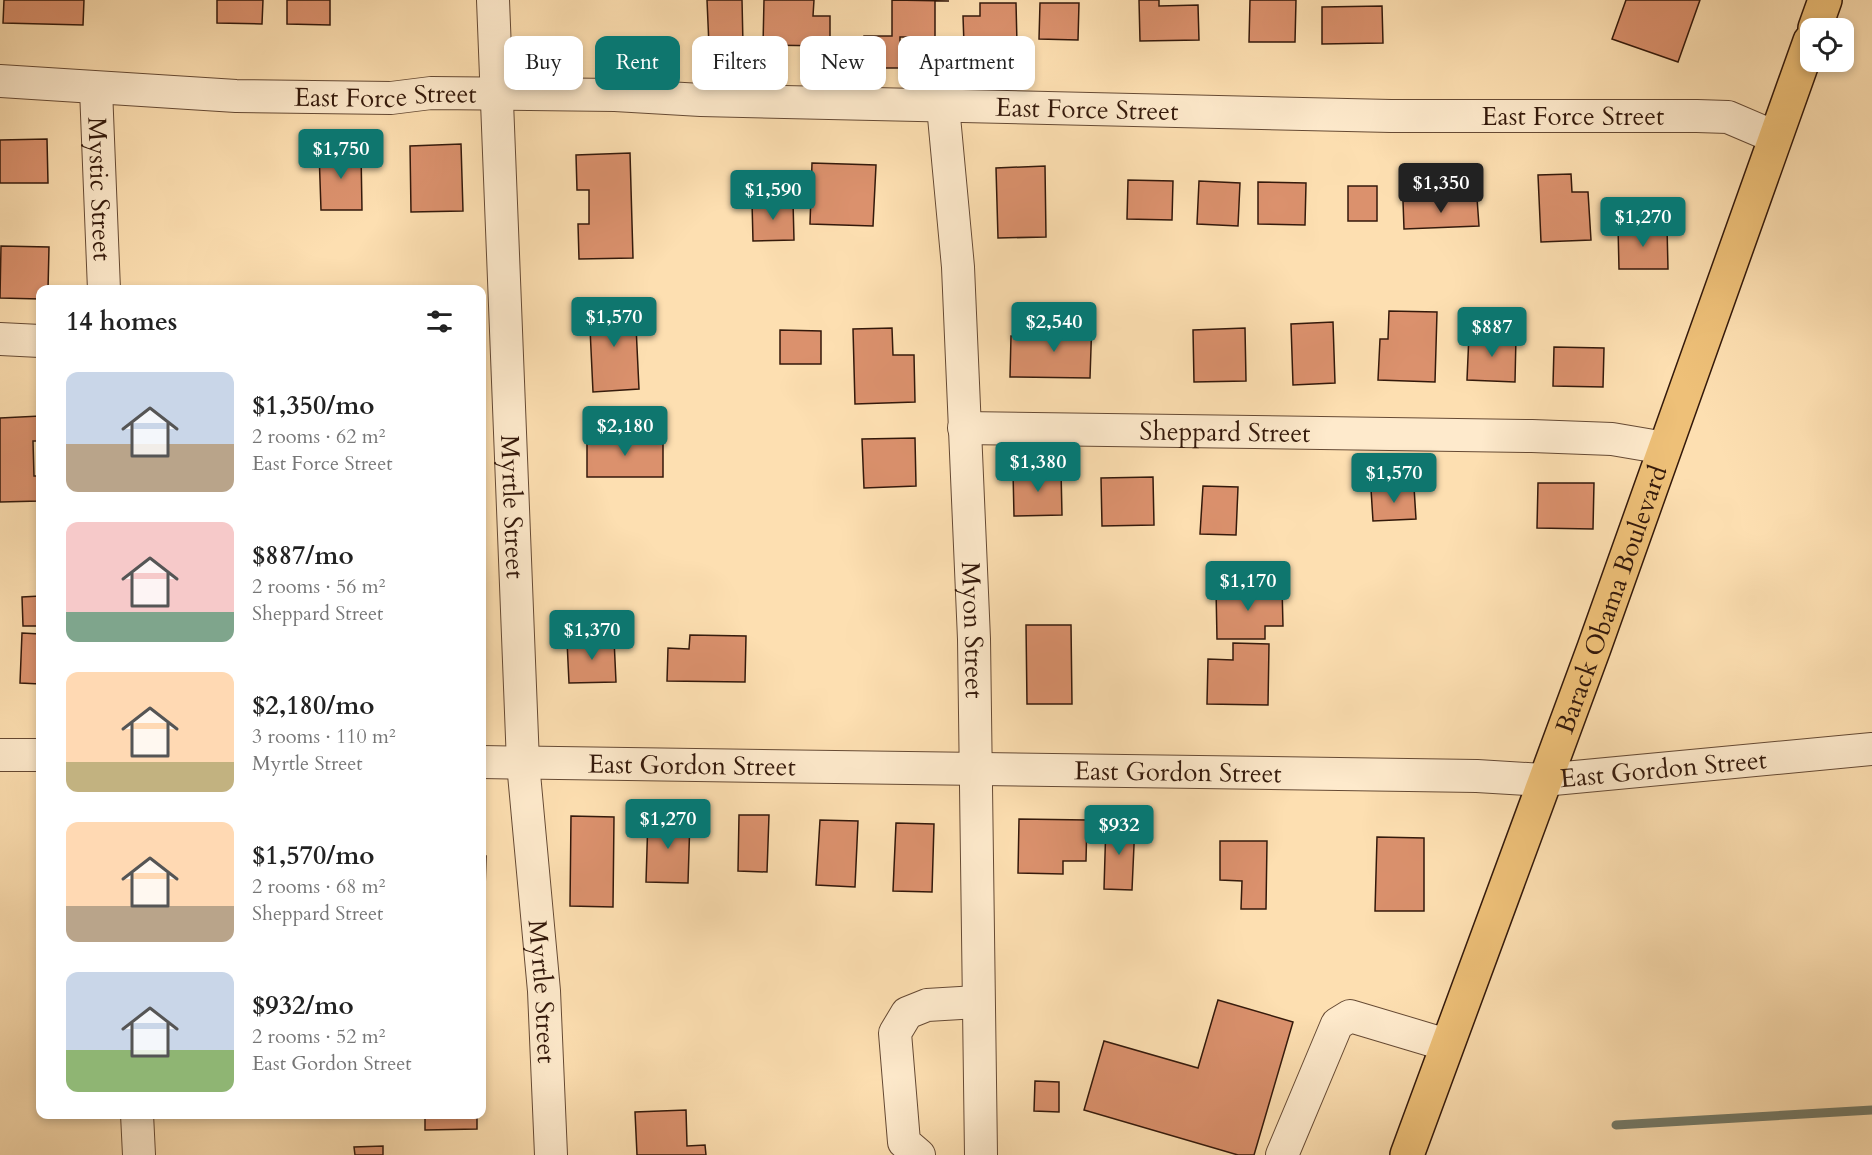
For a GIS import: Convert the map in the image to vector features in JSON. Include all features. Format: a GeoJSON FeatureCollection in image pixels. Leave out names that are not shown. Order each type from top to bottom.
{"type":"FeatureCollection","features":[{"type":"Feature","properties":{"kind":"main road"},"geometry":{"type":"LineString","coordinates":[[1819,18],[1825,0]]}},
{"type":"Feature","properties":{"kind":"main road","name":"Barack Obama Boulevard"},"geometry":{"type":"LineString","coordinates":[[1407,1155],[1665,448],[1800,68]]}},
{"type":"Feature","properties":{"kind":"street","name":"Myrtle Street"},"geometry":{"type":"LineString","coordinates":[[494,0],[523,762],[544,991],[551,1155]]}},
{"type":"Feature","properties":{"kind":"street","name":"East Force Street"},"geometry":{"type":"LineString","coordinates":[[0,81],[96,89],[272,97],[391,98],[431,93],[497,93],[1379,116],[1698,116],[1728,117],[1775,137]]}},
{"type":"Feature","properties":{"kind":"street","name":"Mystic Street"},"geometry":{"type":"LineString","coordinates":[[96,89],[104,285]]}},
{"type":"Feature","properties":{"kind":"street","name":"Myon Street"},"geometry":{"type":"LineString","coordinates":[[943,106],[958,267],[974,639],[977,1002],[981,1155]]}},
{"type":"Feature","properties":{"kind":"street"},"geometry":{"type":"LineString","coordinates":[[0,339],[36,341]]}},
{"type":"Feature","properties":{"kind":"street","name":"Sheppard Street"},"geometry":{"type":"LineString","coordinates":[[964,428],[1532,436],[1612,439],[1665,448]]}},
{"type":"Feature","properties":{"kind":"street","name":"East Gordon Street"},"geometry":{"type":"LineString","coordinates":[[486,762],[1478,776],[1543,780],[1872,749]]}},
{"type":"Feature","properties":{"kind":"street"},"geometry":{"type":"LineString","coordinates":[[0,754],[36,755]]}},
{"type":"Feature","properties":{"kind":"street"},"geometry":{"type":"LineString","coordinates":[[919,1155],[904,1142],[895,1033],[907,1013],[927,1005],[977,1002]]}},
{"type":"Feature","properties":{"kind":"street"},"geometry":{"type":"LineString","coordinates":[[1282,1155],[1337,1024],[1350,1017],[1447,1045]]}},
{"type":"Feature","properties":{"kind":"street"},"geometry":{"type":"LineString","coordinates":[[137,1119],[139,1155]]}},
{"type":"Feature","properties":{"kind":"building"},"geometry":{"type":"Polygon","coordinates":[[[4,0],[84,0],[83,25],[3,23],[4,0]]]}},
{"type":"Feature","properties":{"kind":"building"},"geometry":{"type":"Polygon","coordinates":[[[217,0],[263,0],[262,24],[217,23],[217,0]]]}},
{"type":"Feature","properties":{"kind":"building"},"geometry":{"type":"Polygon","coordinates":[[[287,0],[330,0],[330,25],[287,24],[287,0]]]}},
{"type":"Feature","properties":{"kind":"building"},"geometry":{"type":"Polygon","coordinates":[[[707,0],[742,0],[743,36],[709,36],[707,0]]]}},
{"type":"Feature","properties":{"kind":"building"},"geometry":{"type":"Polygon","coordinates":[[[764,0],[814,0],[813,16],[830,16],[830,36],[800,36],[800,46],[788,45],[788,36],[763,36],[764,0]]]}},
{"type":"Feature","properties":{"kind":"building"},"geometry":{"type":"Polygon","coordinates":[[[892,0],[949,1],[935,1],[935,36],[898,36],[898,68],[886,68],[886,36],[892,36],[892,0]]]}},
{"type":"Feature","properties":{"kind":"building"},"geometry":{"type":"Polygon","coordinates":[[[1139,0],[1159,0],[1159,6],[1198,5],[1199,40],[1140,41],[1139,0]]]}},
{"type":"Feature","properties":{"kind":"building"},"geometry":{"type":"Polygon","coordinates":[[[1250,0],[1296,0],[1295,42],[1249,42],[1250,0]]]}},
{"type":"Feature","properties":{"kind":"building"},"geometry":{"type":"Polygon","coordinates":[[[1626,0],[1700,0],[1678,62],[1612,39],[1626,0]]]}},
{"type":"Feature","properties":{"kind":"building"},"geometry":{"type":"Polygon","coordinates":[[[980,3],[1016,3],[1017,36],[964,36],[963,16],[980,16],[980,3]]]}},
{"type":"Feature","properties":{"kind":"building"},"geometry":{"type":"Polygon","coordinates":[[[1040,3],[1079,3],[1078,40],[1039,39],[1040,3]]]}},
{"type":"Feature","properties":{"kind":"building"},"geometry":{"type":"Polygon","coordinates":[[[1382,6],[1383,43],[1322,44],[1322,7],[1382,6]]]}},
{"type":"Feature","properties":{"kind":"building"},"geometry":{"type":"Polygon","coordinates":[[[47,139],[48,183],[0,183],[0,140],[47,139]]]}},
{"type":"Feature","properties":{"kind":"building"},"geometry":{"type":"Polygon","coordinates":[[[461,144],[463,211],[411,212],[410,146],[461,144]]]}},
{"type":"Feature","properties":{"kind":"building"},"geometry":{"type":"Polygon","coordinates":[[[319,151],[361,151],[362,210],[321,210],[319,151]]]}},
{"type":"Feature","properties":{"kind":"building"},"geometry":{"type":"Polygon","coordinates":[[[630,153],[633,258],[579,259],[578,224],[589,224],[589,190],[577,190],[576,155],[630,153]]]}},
{"type":"Feature","properties":{"kind":"building"},"geometry":{"type":"Polygon","coordinates":[[[812,163],[876,165],[873,226],[810,224],[812,163]]]}},
{"type":"Feature","properties":{"kind":"building"},"geometry":{"type":"Polygon","coordinates":[[[1045,166],[1046,237],[998,238],[996,168],[1045,166]]]}},
{"type":"Feature","properties":{"kind":"building"},"geometry":{"type":"Polygon","coordinates":[[[1571,174],[1572,192],[1588,192],[1591,240],[1541,242],[1538,175],[1571,174]]]}},
{"type":"Feature","properties":{"kind":"building"},"geometry":{"type":"Polygon","coordinates":[[[1128,180],[1173,181],[1172,220],[1127,219],[1128,180]]]}},
{"type":"Feature","properties":{"kind":"building"},"geometry":{"type":"Polygon","coordinates":[[[1199,181],[1240,183],[1238,226],[1197,224],[1199,181]]]}},
{"type":"Feature","properties":{"kind":"building"},"geometry":{"type":"Polygon","coordinates":[[[1258,182],[1306,183],[1305,225],[1258,224],[1258,182]]]}},
{"type":"Feature","properties":{"kind":"building"},"geometry":{"type":"Polygon","coordinates":[[[1348,186],[1377,186],[1377,221],[1348,221],[1348,186]]]}},
{"type":"Feature","properties":{"kind":"building"},"geometry":{"type":"Polygon","coordinates":[[[1477,198],[1479,226],[1404,229],[1403,201],[1477,198]]]}},
{"type":"Feature","properties":{"kind":"building"},"geometry":{"type":"Polygon","coordinates":[[[793,201],[794,240],[753,241],[752,202],[793,201]]]}},
{"type":"Feature","properties":{"kind":"building"},"geometry":{"type":"Polygon","coordinates":[[[1618,226],[1667,226],[1668,269],[1619,269],[1618,226]]]}},
{"type":"Feature","properties":{"kind":"building"},"geometry":{"type":"Polygon","coordinates":[[[1,246],[49,247],[48,285],[36,285],[36,299],[0,298],[1,246]]]}},
{"type":"Feature","properties":{"kind":"building"},"geometry":{"type":"Polygon","coordinates":[[[635,305],[639,389],[593,392],[589,307],[635,305]]]}},
{"type":"Feature","properties":{"kind":"building"},"geometry":{"type":"Polygon","coordinates":[[[1389,311],[1437,312],[1435,382],[1378,380],[1380,339],[1388,339],[1389,311]]]}},
{"type":"Feature","properties":{"kind":"building"},"geometry":{"type":"Polygon","coordinates":[[[1059,318],[1092,319],[1090,378],[1010,377],[1011,336],[1059,338],[1059,318]]]}},
{"type":"Feature","properties":{"kind":"building"},"geometry":{"type":"Polygon","coordinates":[[[1333,322],[1335,383],[1293,385],[1291,324],[1333,322]]]}},
{"type":"Feature","properties":{"kind":"building"},"geometry":{"type":"Polygon","coordinates":[[[892,328],[893,355],[914,355],[915,402],[855,404],[853,329],[892,328]]]}},
{"type":"Feature","properties":{"kind":"building"},"geometry":{"type":"Polygon","coordinates":[[[1245,328],[1246,381],[1194,382],[1193,330],[1245,328]]]}},
{"type":"Feature","properties":{"kind":"building"},"geometry":{"type":"Polygon","coordinates":[[[780,330],[821,331],[821,364],[780,364],[780,330]]]}},
{"type":"Feature","properties":{"kind":"building"},"geometry":{"type":"Polygon","coordinates":[[[1469,334],[1516,336],[1515,382],[1467,380],[1469,334]]]}},
{"type":"Feature","properties":{"kind":"building"},"geometry":{"type":"Polygon","coordinates":[[[1554,347],[1604,348],[1603,387],[1553,386],[1554,347]]]}},
{"type":"Feature","properties":{"kind":"building"},"geometry":{"type":"Polygon","coordinates":[[[36,416],[36,441],[33,441],[36,501],[0,502],[0,418],[36,416]]]}},
{"type":"Feature","properties":{"kind":"building"},"geometry":{"type":"Polygon","coordinates":[[[587,438],[663,438],[663,477],[587,477],[587,438]]]}},
{"type":"Feature","properties":{"kind":"building"},"geometry":{"type":"Polygon","coordinates":[[[915,438],[916,486],[864,488],[862,439],[915,438]]]}},
{"type":"Feature","properties":{"kind":"building"},"geometry":{"type":"Polygon","coordinates":[[[1061,470],[1062,515],[1014,516],[1013,471],[1061,470]]]}},
{"type":"Feature","properties":{"kind":"building"},"geometry":{"type":"Polygon","coordinates":[[[1153,477],[1154,525],[1102,526],[1101,478],[1153,477]]]}},
{"type":"Feature","properties":{"kind":"building"},"geometry":{"type":"Polygon","coordinates":[[[1538,483],[1594,483],[1593,529],[1537,528],[1538,483]]]}},
{"type":"Feature","properties":{"kind":"building"},"geometry":{"type":"Polygon","coordinates":[[[1203,486],[1238,487],[1236,535],[1200,534],[1203,486]]]}},
{"type":"Feature","properties":{"kind":"building"},"geometry":{"type":"Polygon","coordinates":[[[1414,487],[1416,519],[1373,521],[1371,489],[1414,487]]]}},
{"type":"Feature","properties":{"kind":"building"},"geometry":{"type":"Polygon","coordinates":[[[1282,587],[1283,626],[1265,626],[1265,639],[1217,639],[1216,589],[1282,587]]]}},
{"type":"Feature","properties":{"kind":"building"},"geometry":{"type":"Polygon","coordinates":[[[36,596],[36,626],[23,626],[22,597],[36,596]]]}},
{"type":"Feature","properties":{"kind":"building"},"geometry":{"type":"Polygon","coordinates":[[[1026,625],[1071,625],[1072,704],[1027,704],[1026,625]]]}},
{"type":"Feature","properties":{"kind":"building"},"geometry":{"type":"Polygon","coordinates":[[[22,633],[36,634],[36,684],[20,683],[22,633]]]}},
{"type":"Feature","properties":{"kind":"building"},"geometry":{"type":"Polygon","coordinates":[[[690,635],[746,636],[745,682],[667,681],[668,648],[689,649],[690,635]]]}},
{"type":"Feature","properties":{"kind":"building"},"geometry":{"type":"Polygon","coordinates":[[[614,639],[616,682],[569,683],[567,641],[614,639]]]}},
{"type":"Feature","properties":{"kind":"building"},"geometry":{"type":"Polygon","coordinates":[[[1233,643],[1269,644],[1268,705],[1207,704],[1208,659],[1233,660],[1233,643]]]}},
{"type":"Feature","properties":{"kind":"building"},"geometry":{"type":"Polygon","coordinates":[[[739,815],[769,815],[767,872],[738,871],[739,815]]]}},
{"type":"Feature","properties":{"kind":"building"},"geometry":{"type":"Polygon","coordinates":[[[571,816],[614,817],[613,907],[570,906],[571,816]]]}},
{"type":"Feature","properties":{"kind":"building"},"geometry":{"type":"Polygon","coordinates":[[[648,817],[690,818],[688,883],[646,882],[648,817]]]}},
{"type":"Feature","properties":{"kind":"building"},"geometry":{"type":"Polygon","coordinates":[[[1019,819],[1087,820],[1086,861],[1063,861],[1063,874],[1018,873],[1019,819]]]}},
{"type":"Feature","properties":{"kind":"building"},"geometry":{"type":"Polygon","coordinates":[[[820,820],[858,821],[855,887],[816,885],[820,820]]]}},
{"type":"Feature","properties":{"kind":"building"},"geometry":{"type":"Polygon","coordinates":[[[1106,822],[1135,823],[1132,890],[1104,889],[1106,822]]]}},
{"type":"Feature","properties":{"kind":"building"},"geometry":{"type":"Polygon","coordinates":[[[896,823],[934,824],[932,892],[893,891],[896,823]]]}},
{"type":"Feature","properties":{"kind":"building"},"geometry":{"type":"Polygon","coordinates":[[[1377,837],[1424,838],[1424,911],[1375,911],[1377,837]]]}},
{"type":"Feature","properties":{"kind":"building"},"geometry":{"type":"Polygon","coordinates":[[[1220,841],[1267,841],[1266,909],[1241,909],[1242,881],[1220,880],[1220,841]]]}},
{"type":"Feature","properties":{"kind":"building"},"geometry":{"type":"Polygon","coordinates":[[[1218,1000],[1293,1022],[1254,1155],[1238,1155],[1084,1110],[1104,1041],[1198,1068],[1218,1000]]]}},
{"type":"Feature","properties":{"kind":"building"},"geometry":{"type":"Polygon","coordinates":[[[1035,1081],[1059,1082],[1059,1112],[1034,1111],[1035,1081]]]}},
{"type":"Feature","properties":{"kind":"building"},"geometry":{"type":"Polygon","coordinates":[[[686,1110],[687,1146],[705,1145],[706,1155],[637,1155],[635,1112],[686,1110]]]}},
{"type":"Feature","properties":{"kind":"building"},"geometry":{"type":"Polygon","coordinates":[[[425,1119],[477,1119],[477,1129],[425,1130],[425,1119]]]}},
{"type":"Feature","properties":{"kind":"building"},"geometry":{"type":"Polygon","coordinates":[[[383,1146],[383,1155],[355,1155],[354,1147],[383,1146]]]}},
{"type":"Feature","properties":{"kind":"waterway"},"geometry":{"type":"LineString","coordinates":[[1616,1125],[1872,1110]]}}]}
